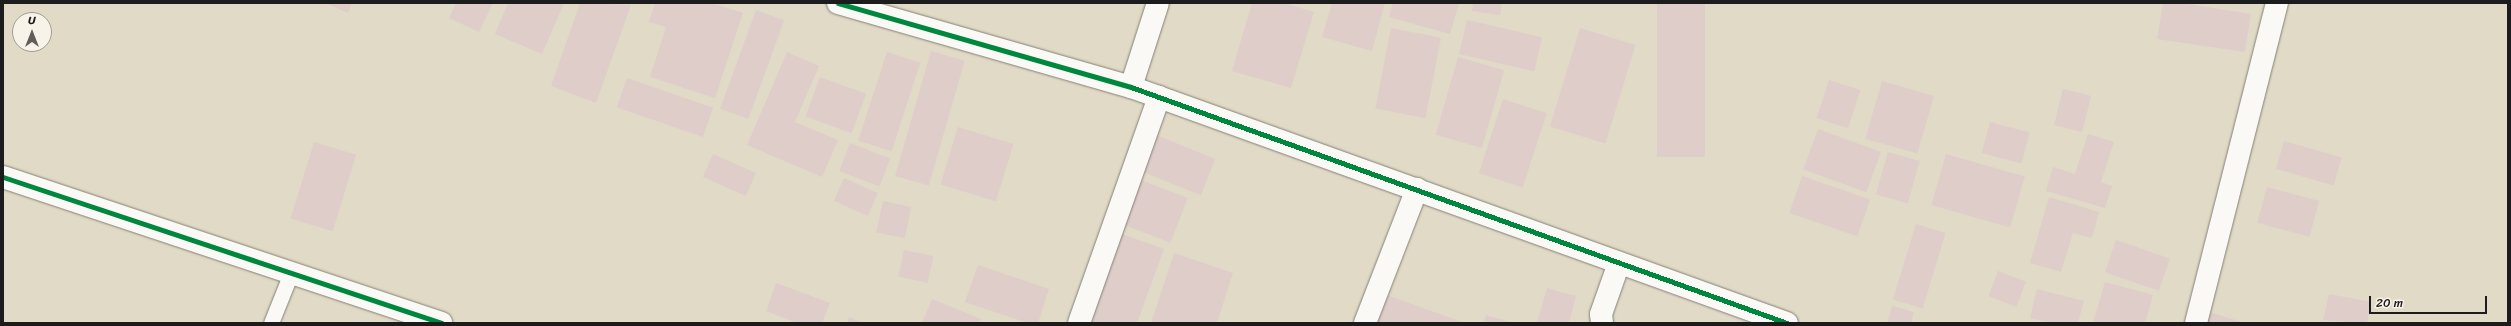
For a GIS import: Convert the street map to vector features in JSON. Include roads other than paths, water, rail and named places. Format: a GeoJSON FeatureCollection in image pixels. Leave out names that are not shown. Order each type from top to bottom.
{"type":"FeatureCollection","features":[{"type":"Feature","properties":{"kind":"street"},"geometry":{"type":"LineString","coordinates":[[838,3],[1131,87],[1787,323]]}},
{"type":"Feature","properties":{"kind":"street"},"geometry":{"type":"LineString","coordinates":[[1131,87],[1158,3]]}},
{"type":"Feature","properties":{"kind":"street"},"geometry":{"type":"LineString","coordinates":[[2196,323],[2277,3]]}},
{"type":"Feature","properties":{"kind":"street"},"geometry":{"type":"LineString","coordinates":[[1079,323],[1159,97]]}},
{"type":"Feature","properties":{"kind":"street"},"geometry":{"type":"LineString","coordinates":[[3,178],[441,323]]}},
{"type":"Feature","properties":{"kind":"street"},"geometry":{"type":"LineString","coordinates":[[1366,323],[1416,190]]}},
{"type":"Feature","properties":{"kind":"street"},"geometry":{"type":"LineString","coordinates":[[1602,323],[1601,314],[1619,263]]}},
{"type":"Feature","properties":{"kind":"lane"},"geometry":{"type":"LineString","coordinates":[[270,323],[291,273]]}}]}
